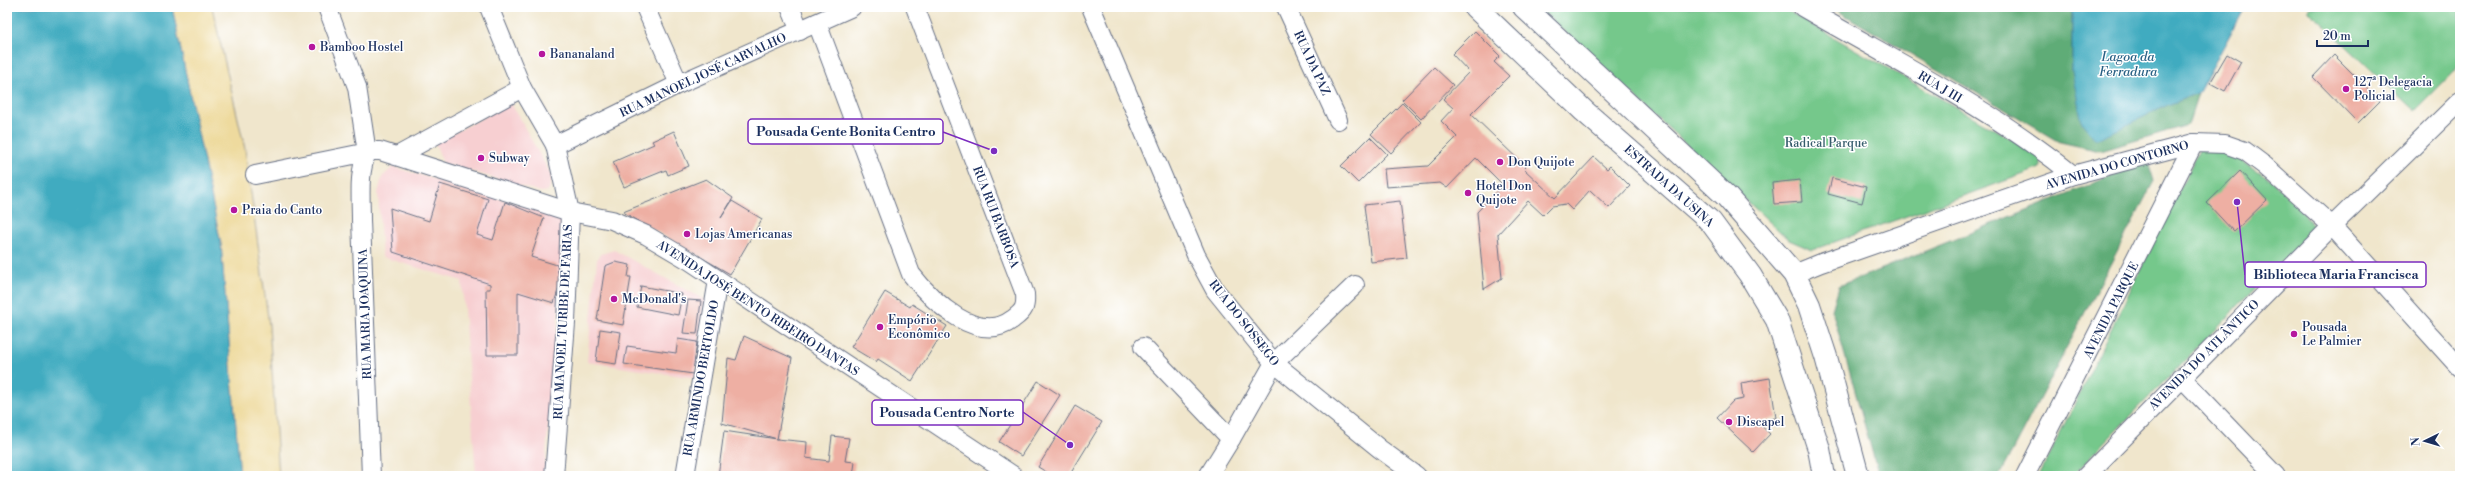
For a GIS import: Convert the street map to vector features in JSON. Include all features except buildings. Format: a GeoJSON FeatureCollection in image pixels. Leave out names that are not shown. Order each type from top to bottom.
{"type":"FeatureCollection","features":[{"type":"Feature","properties":{"kind":"main road","name":"ESTRADA DA USINA"},"geometry":{"type":"LineString","coordinates":[[1475,7],[1584,111],[1711,222],[1750,275],[1777,320],[1819,449],[1824,476]]}},
{"type":"Feature","properties":{"kind":"main road"},"geometry":{"type":"LineString","coordinates":[[1524,7],[1727,197],[1794,274],[1809,305],[1826,356],[1858,476]]}},
{"type":"Feature","properties":{"kind":"main road"},"geometry":{"type":"LineString","coordinates":[[1711,222],[1714,204],[1727,197]]}},
{"type":"Feature","properties":{"kind":"street"},"geometry":{"type":"LineString","coordinates":[[327,7],[357,87],[367,153]]}},
{"type":"Feature","properties":{"kind":"street","name":"RUA MANOEL TURIBE DE FARIAS"},"geometry":{"type":"LineString","coordinates":[[489,7],[522,88],[555,145],[570,212],[566,323],[554,476]]}},
{"type":"Feature","properties":{"kind":"street"},"geometry":{"type":"LineString","coordinates":[[645,7],[679,84]]}},
{"type":"Feature","properties":{"kind":"street"},"geometry":{"type":"LineString","coordinates":[[790,7],[800,31]]}},
{"type":"Feature","properties":{"kind":"street","name":"RUA MANOEL JOSÉ CARVALHO"},"geometry":{"type":"LineString","coordinates":[[555,145],[679,84],[852,7]]}},
{"type":"Feature","properties":{"kind":"street","name":"RUA RUI BARBOSA"},"geometry":{"type":"LineString","coordinates":[[817,22],[911,274],[926,293],[943,307],[975,326],[989,330],[1008,323],[1022,313],[1026,305],[1025,294],[915,7]]}},
{"type":"Feature","properties":{"kind":"street","name":"RUA DO SOSSEGO"},"geometry":{"type":"LineString","coordinates":[[1091,7],[1196,255],[1215,290],[1274,363],[1380,449],[1417,476]]}},
{"type":"Feature","properties":{"kind":"street","name":"RUA DA PAZ"},"geometry":{"type":"LineString","coordinates":[[1286,7],[1338,120]]}},
{"type":"Feature","properties":{"kind":"street","name":"RUA J III"},"geometry":{"type":"LineString","coordinates":[[1802,7],[1948,91],[2037,147],[2073,175]]}},
{"type":"Feature","properties":{"kind":"street"},"geometry":{"type":"LineString","coordinates":[[399,155],[522,88]]}},
{"type":"Feature","properties":{"kind":"street","name":"AVENIDA DO ATLÂNTICO"},"geometry":{"type":"LineString","coordinates":[[2086,476],[2181,377],[2460,101]]}},
{"type":"Feature","properties":{"kind":"street","name":"AVENIDA DO CONTORNO"},"geometry":{"type":"LineString","coordinates":[[1794,274],[1821,263],[2073,175],[2194,143],[2224,144],[2245,151],[2289,186],[2332,226],[2460,368]]}},
{"type":"Feature","properties":{"kind":"street","name":"AVENIDA PARQUE"},"geometry":{"type":"LineString","coordinates":[[2025,476],[2194,143]]}},
{"type":"Feature","properties":{"kind":"street","name":"AVENIDA JOSÉ BENTO RIBEIRO DANTAS"},"geometry":{"type":"LineString","coordinates":[[255,175],[380,151],[399,155],[570,212],[612,220],[646,235],[718,280],[1014,476]]}},
{"type":"Feature","properties":{"kind":"street","name":"RUA MARIA JOAQUINA"},"geometry":{"type":"LineString","coordinates":[[367,153],[363,162],[360,184],[371,476]]}},
{"type":"Feature","properties":{"kind":"street","name":"RUA ARMINDO BERTOLDO"},"geometry":{"type":"LineString","coordinates":[[685,476],[718,280]]}},
{"type":"Feature","properties":{"kind":"street"},"geometry":{"type":"LineString","coordinates":[[1208,476],[1274,363],[1356,284]]}},
{"type":"Feature","properties":{"kind":"street"},"geometry":{"type":"LineString","coordinates":[[1143,346],[1231,439]]}},
{"type":"Feature","properties":{"kind":"street"},"geometry":{"type":"LineString","coordinates":[[2181,377],[2276,476]]}},
{"type":"Feature","properties":{"kind":"shaded area"},"geometry":{"type":"Polygon","coordinates":[[[511,103],[551,175],[551,183],[548,191],[541,192],[443,163],[435,143],[511,103]]]}},
{"type":"Feature","properties":{"kind":"shaded area"},"geometry":{"type":"Polygon","coordinates":[[[393,167],[555,215],[566,222],[544,476],[476,476],[462,281],[382,257],[378,193],[382,177],[393,167]]]}},
{"type":"Feature","properties":{"kind":"shaded area"},"geometry":{"type":"Polygon","coordinates":[[[614,250],[705,300],[695,378],[587,362],[597,259],[601,254],[614,250]]]}},
{"type":"Feature","properties":{"kind":"green space","name":"Radical Parque"},"geometry":{"type":"Polygon","coordinates":[[[1538,7],[1781,7],[2041,156],[2041,168],[1812,250],[1789,240],[1538,7]]]}},
{"type":"Feature","properties":{"kind":"green space"},"geometry":{"type":"Polygon","coordinates":[[[1831,7],[2072,7],[2072,72],[2170,104],[2198,94],[2188,125],[2100,151],[2060,142],[1831,7]]]}},
{"type":"Feature","properties":{"kind":"green space"},"geometry":{"type":"Polygon","coordinates":[[[2309,7],[2460,7],[2460,65],[2415,111],[2309,11],[2309,7]]]}},
{"type":"Feature","properties":{"kind":"green space"},"geometry":{"type":"Polygon","coordinates":[[[2200,148],[2233,155],[2274,182],[2315,227],[2072,476],[2039,476],[2200,148]]]}},
{"type":"Feature","properties":{"kind":"green space"},"geometry":{"type":"Polygon","coordinates":[[[2148,161],[2154,181],[1999,476],[1879,476],[1832,310],[1839,286],[2148,161]]]}},
{"type":"Feature","properties":{"kind":"sand","name":"Praia do Canto"},"geometry":{"type":"Polygon","coordinates":[[[172,7],[212,7],[245,149],[269,325],[279,476],[240,476],[221,244],[172,7]]]}},
{"type":"Feature","properties":{"kind":"water"},"geometry":{"type":"Polygon","coordinates":[[[7,7],[172,7],[221,244],[240,476],[7,476],[7,7]]]}},
{"type":"Feature","properties":{"kind":"water","name":"Lagoa da Ferradura"},"geometry":{"type":"Polygon","coordinates":[[[2072,7],[2245,7],[2198,94],[2170,104],[2096,140],[2082,123],[2072,72],[2072,7]]]}},
{"type":"Feature","properties":{"kind":"place","name":"Bamboo Hostel"},"geometry":{"type":"Point","coordinates":[312,47]}},
{"type":"Feature","properties":{"kind":"place","name":"Bananaland"},"geometry":{"type":"Point","coordinates":[542,54]}},
{"type":"Feature","properties":{"kind":"place","name":"127ª Delegacia Policial"},"geometry":{"type":"Point","coordinates":[2346,89]}},
{"type":"Feature","properties":{"kind":"place","name":"Pousada Gente Bonita Centro"},"geometry":{"type":"Point","coordinates":[994,151]}},
{"type":"Feature","properties":{"kind":"place","name":"Subway"},"geometry":{"type":"Point","coordinates":[481,158]}},
{"type":"Feature","properties":{"kind":"place","name":"Don Quijote"},"geometry":{"type":"Point","coordinates":[1500,162]}},
{"type":"Feature","properties":{"kind":"place","name":"Hotel Don Quijote"},"geometry":{"type":"Point","coordinates":[1468,193]}},
{"type":"Feature","properties":{"kind":"place","name":"Biblioteca Maria Francisca"},"geometry":{"type":"Point","coordinates":[2237,202]}},
{"type":"Feature","properties":{"kind":"place","name":"Praia do Canto"},"geometry":{"type":"Point","coordinates":[234,210]}},
{"type":"Feature","properties":{"kind":"place","name":"Lojas Americanas"},"geometry":{"type":"Point","coordinates":[687,234]}},
{"type":"Feature","properties":{"kind":"place","name":"McDonald's"},"geometry":{"type":"Point","coordinates":[614,299]}},
{"type":"Feature","properties":{"kind":"place","name":"Empório Econômico"},"geometry":{"type":"Point","coordinates":[880,327]}},
{"type":"Feature","properties":{"kind":"place","name":"Pousada Le Palmier"},"geometry":{"type":"Point","coordinates":[2294,334]}},
{"type":"Feature","properties":{"kind":"place","name":"Discapel"},"geometry":{"type":"Point","coordinates":[1729,422]}},
{"type":"Feature","properties":{"kind":"place","name":"Pousada Centro Norte"},"geometry":{"type":"Point","coordinates":[1070,445]}}]}
